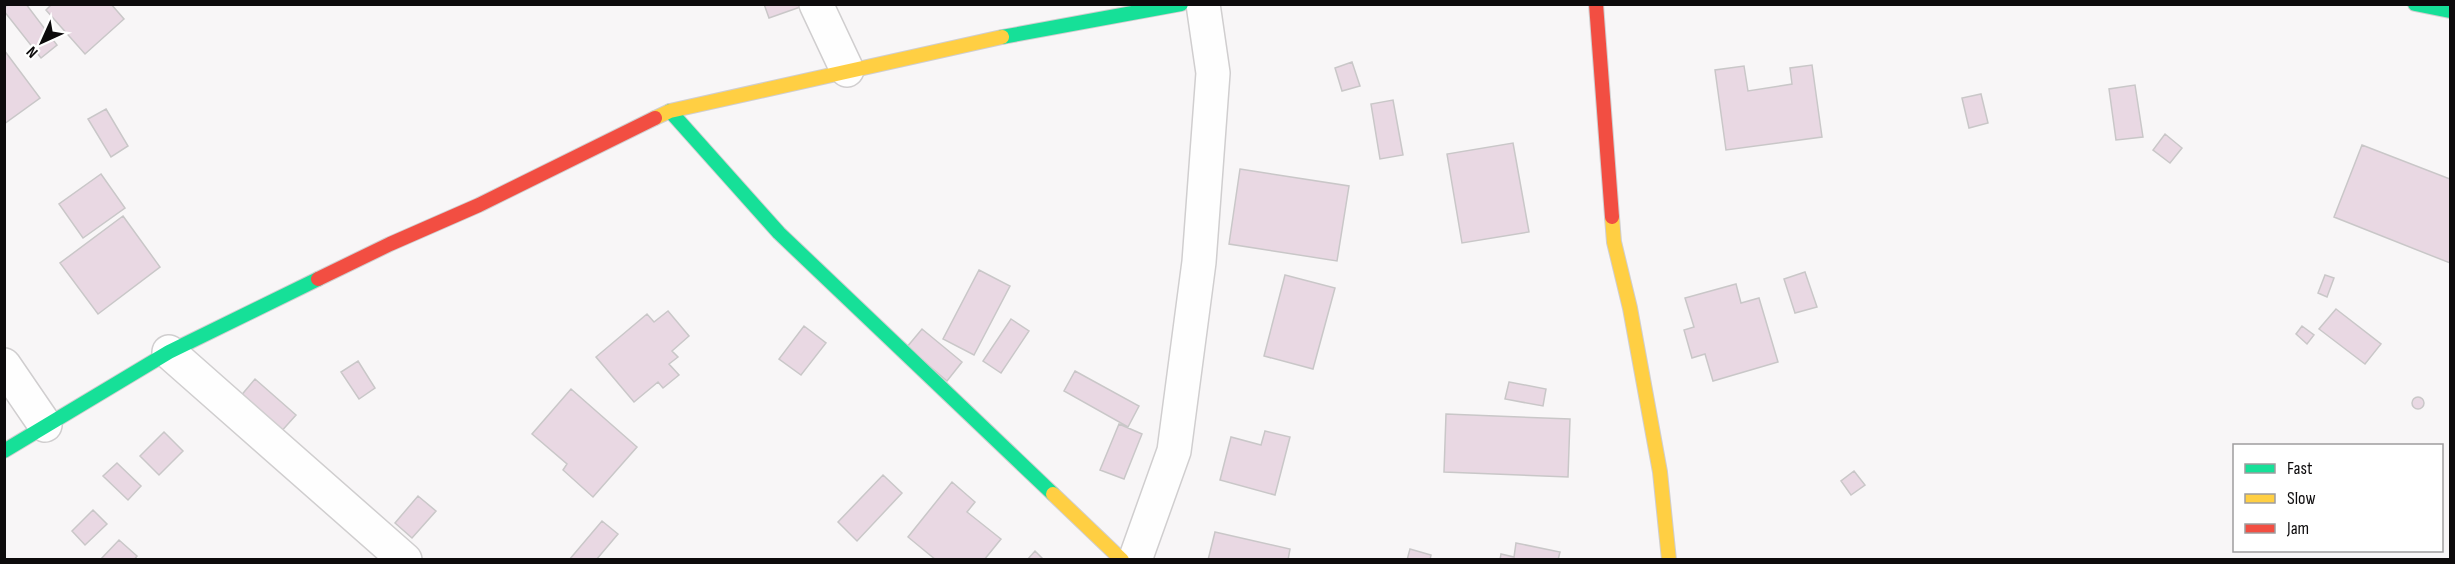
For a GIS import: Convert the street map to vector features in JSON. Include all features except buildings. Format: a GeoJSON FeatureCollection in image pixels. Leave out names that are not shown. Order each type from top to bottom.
{"type":"FeatureCollection","features":[{"type":"Feature","properties":{"kind":"main road"},"geometry":{"type":"LineString","coordinates":[[4,452],[45,425],[169,352],[390,244],[479,205],[670,111],[1028,31],[1181,4]]}},
{"type":"Feature","properties":{"kind":"main road"},"geometry":{"type":"LineString","coordinates":[[1596,4],[1614,242],[1630,308],[1660,471],[1669,560]]}},
{"type":"Feature","properties":{"kind":"main road"},"geometry":{"type":"LineString","coordinates":[[2415,4],[2451,11]]}},
{"type":"Feature","properties":{"kind":"main road"},"geometry":{"type":"LineString","coordinates":[[670,111],[779,233],[1122,560]]}},
{"type":"Feature","properties":{"kind":"street"},"geometry":{"type":"LineString","coordinates":[[816,4],[847,70]]}},
{"type":"Feature","properties":{"kind":"street"},"geometry":{"type":"LineString","coordinates":[[1135,560],[1174,451],[1199,262],[1213,73],[1203,4]]}},
{"type":"Feature","properties":{"kind":"street"},"geometry":{"type":"LineString","coordinates":[[169,352],[405,560]]}},
{"type":"Feature","properties":{"kind":"street"},"geometry":{"type":"LineString","coordinates":[[4,365],[45,425]]}},
{"type":"Feature","properties":{"kind":"traffic: fast"},"geometry":{"type":"LineString","coordinates":[[1002,37],[1181,4]]}},
{"type":"Feature","properties":{"kind":"traffic: fast"},"geometry":{"type":"LineString","coordinates":[[2415,4],[2450,11]]}},
{"type":"Feature","properties":{"kind":"traffic: fast"},"geometry":{"type":"LineString","coordinates":[[670,111],[779,233],[1053,494]]}},
{"type":"Feature","properties":{"kind":"traffic: fast"},"geometry":{"type":"LineString","coordinates":[[4,451],[169,352],[318,279]]}},
{"type":"Feature","properties":{"kind":"traffic: slow"},"geometry":{"type":"LineString","coordinates":[[655,118],[670,111],[1002,37]]}},
{"type":"Feature","properties":{"kind":"traffic: slow"},"geometry":{"type":"LineString","coordinates":[[1612,217],[1614,242],[1630,308],[1660,472],[1669,560]]}},
{"type":"Feature","properties":{"kind":"traffic: slow"},"geometry":{"type":"LineString","coordinates":[[1053,494],[1122,560]]}},
{"type":"Feature","properties":{"kind":"traffic: jam"},"geometry":{"type":"LineString","coordinates":[[1596,4],[1612,217]]}},
{"type":"Feature","properties":{"kind":"traffic: jam"},"geometry":{"type":"LineString","coordinates":[[318,279],[479,205],[655,118]]}}]}
